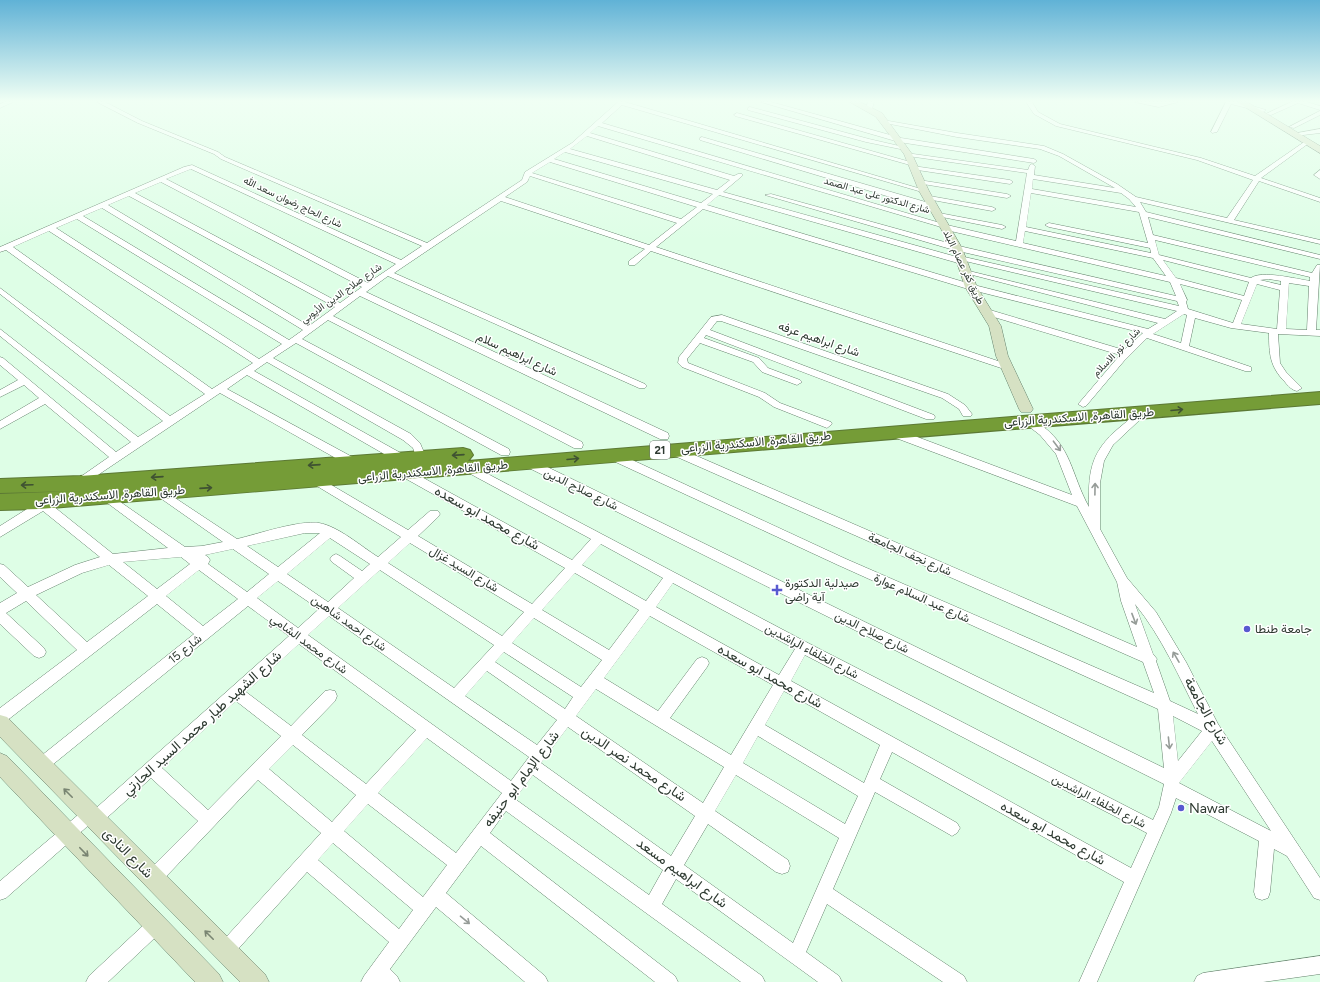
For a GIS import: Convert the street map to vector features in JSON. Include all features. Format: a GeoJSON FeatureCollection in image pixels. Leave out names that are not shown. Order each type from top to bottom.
{"type":"FeatureCollection","features":[{"type":"Feature","properties":{"kind":"highway","name":"طريق القاهرة, الاسكندرية الزراعى"},"geometry":{"type":"LineString","coordinates":[[0,502],[41,503],[106,496],[316,480],[404,466],[421,457],[505,452],[578,445],[667,443],[889,431],[1027,415],[1083,404],[1313,391]]}},
{"type":"Feature","properties":{"kind":"highway","name":"طريق القاهرة, الاسكندرية الزراعى"},"geometry":{"type":"LineString","coordinates":[[0,486],[80,483],[352,462],[404,466],[469,468],[610,455],[667,443],[827,424],[967,414],[1027,415],[1141,413],[1313,391]]}},
{"type":"Feature","properties":{"kind":"street"},"geometry":{"type":"LineString","coordinates":[[203,148],[216,153],[223,158],[428,246]]}},
{"type":"Feature","properties":{"kind":"street","name":"شارع صلاح الدين الأيوبي"},"geometry":{"type":"LineString","coordinates":[[80,483],[115,457],[293,341],[340,306],[525,181],[527,173],[568,148]]}},
{"type":"Feature","properties":{"kind":"street"},"geometry":{"type":"LineString","coordinates":[[633,148],[735,179]]}},
{"type":"Feature","properties":{"kind":"street"},"geometry":{"type":"LineString","coordinates":[[643,151],[648,148]]}},
{"type":"Feature","properties":{"kind":"street","name":"شارع الدكتور على عبد الصمد"},"geometry":{"type":"LineString","coordinates":[[685,148],[944,226],[1173,280],[1246,299]]}},
{"type":"Feature","properties":{"kind":"street"},"geometry":{"type":"LineString","coordinates":[[731,148],[935,211],[1002,227]]}},
{"type":"Feature","properties":{"kind":"street"},"geometry":{"type":"LineString","coordinates":[[778,148],[992,209]]}},
{"type":"Feature","properties":{"kind":"street"},"geometry":{"type":"LineString","coordinates":[[887,148],[1126,192]]}},
{"type":"Feature","properties":{"kind":"street"},"geometry":{"type":"LineString","coordinates":[[894,148],[1010,182]]}},
{"type":"Feature","properties":{"kind":"street"},"geometry":{"type":"LineString","coordinates":[[897,148],[906,152],[1034,161]]}},
{"type":"Feature","properties":{"kind":"street","name":"طريق كفر عصام البلد"},"geometry":{"type":"LineString","coordinates":[[903,148],[923,190],[959,256],[972,287],[994,326],[999,348],[1027,415]]}},
{"type":"Feature","properties":{"kind":"street"},"geometry":{"type":"LineString","coordinates":[[1019,244],[1030,174],[1034,161],[1035,148]]}},
{"type":"Feature","properties":{"kind":"street"},"geometry":{"type":"LineString","coordinates":[[1040,148],[1061,155],[1126,192],[1135,199],[1144,212],[1152,246],[1156,256],[1173,280],[1183,300],[1183,310]]}},
{"type":"Feature","properties":{"kind":"street"},"geometry":{"type":"LineString","coordinates":[[1157,148],[1320,200]]}},
{"type":"Feature","properties":{"kind":"street"},"geometry":{"type":"LineString","coordinates":[[1229,221],[1257,179],[1299,148]]}},
{"type":"Feature","properties":{"kind":"street"},"geometry":{"type":"LineString","coordinates":[[565,150],[718,193],[855,242],[972,287],[1147,334],[1184,348],[1248,368]]}},
{"type":"Feature","properties":{"kind":"street"},"geometry":{"type":"LineString","coordinates":[[550,160],[702,206],[855,242],[959,256],[1183,300]]}},
{"type":"Feature","properties":{"kind":"street","name":"شارع الحاج رضوان سعد الله"},"geometry":{"type":"LineString","coordinates":[[3,248],[192,167],[402,264]]}},
{"type":"Feature","properties":{"kind":"street"},"geometry":{"type":"LineString","coordinates":[[632,264],[749,168]]}},
{"type":"Feature","properties":{"kind":"street"},"geometry":{"type":"LineString","coordinates":[[1320,172],[1317,175],[1320,177]]}},
{"type":"Feature","properties":{"kind":"street"},"geometry":{"type":"LineString","coordinates":[[527,173],[683,222]]}},
{"type":"Feature","properties":{"kind":"street"},"geometry":{"type":"LineString","coordinates":[[161,179],[369,287]]}},
{"type":"Feature","properties":{"kind":"street"},"geometry":{"type":"LineString","coordinates":[[923,190],[1007,196]]}},
{"type":"Feature","properties":{"kind":"street"},"geometry":{"type":"LineString","coordinates":[[1028,190],[1144,212],[1320,257]]}},
{"type":"Feature","properties":{"kind":"street"},"geometry":{"type":"LineString","coordinates":[[130,193],[340,306]]}},
{"type":"Feature","properties":{"kind":"street"},"geometry":{"type":"LineString","coordinates":[[769,195],[959,256],[1183,310],[1192,314],[1236,325],[1278,331],[1315,333],[1314,280],[1320,267]]}},
{"type":"Feature","properties":{"kind":"street"},"geometry":{"type":"LineString","coordinates":[[500,198],[1007,367]]}},
{"type":"Feature","properties":{"kind":"street"},"geometry":{"type":"LineString","coordinates":[[1135,199],[1320,242]]}},
{"type":"Feature","properties":{"kind":"street"},"geometry":{"type":"LineString","coordinates":[[102,205],[308,329]]}},
{"type":"Feature","properties":{"kind":"street"},"geometry":{"type":"LineString","coordinates":[[78,216],[293,341],[505,452]]}},
{"type":"Feature","properties":{"kind":"street"},"geometry":{"type":"LineString","coordinates":[[1049,225],[1152,246]]}},
{"type":"Feature","properties":{"kind":"street"},"geometry":{"type":"LineString","coordinates":[[50,228],[262,361],[407,437],[415,442],[421,457]]}},
{"type":"Feature","properties":{"kind":"street"},"geometry":{"type":"LineString","coordinates":[[1022,228],[1156,256],[1285,289]]}},
{"type":"Feature","properties":{"kind":"street"},"geometry":{"type":"LineString","coordinates":[[1150,236],[1314,280]]}},
{"type":"Feature","properties":{"kind":"street"},"geometry":{"type":"LineString","coordinates":[[3,248],[216,391],[352,462]]}},
{"type":"Feature","properties":{"kind":"street"},"geometry":{"type":"LineString","coordinates":[[965,272],[1165,322]]}},
{"type":"Feature","properties":{"kind":"street"},"geometry":{"type":"LineString","coordinates":[[388,273],[642,386]]}},
{"type":"Feature","properties":{"kind":"street"},"geometry":{"type":"LineString","coordinates":[[1236,325],[1253,281],[1258,277],[1264,276],[1286,279],[1314,280]]}},
{"type":"Feature","properties":{"kind":"street"},"geometry":{"type":"LineString","coordinates":[[1286,279],[1273,358],[1275,366],[1313,391]]}},
{"type":"Feature","properties":{"kind":"street"},"geometry":{"type":"LineString","coordinates":[[0,290],[170,421]]}},
{"type":"Feature","properties":{"kind":"street","name":"شارع ابراهيم سلام"},"geometry":{"type":"LineString","coordinates":[[360,293],[667,443]]}},
{"type":"Feature","properties":{"kind":"street","name":"شارع نور الاسلام"},"geometry":{"type":"LineString","coordinates":[[1083,404],[1126,354],[1147,334],[1165,322],[1179,316],[1183,310]]}},
{"type":"Feature","properties":{"kind":"street"},"geometry":{"type":"LineString","coordinates":[[987,312],[1126,354]]}},
{"type":"Feature","properties":{"kind":"street"},"geometry":{"type":"LineString","coordinates":[[1184,348],[1192,314]]}},
{"type":"Feature","properties":{"kind":"street"},"geometry":{"type":"LineString","coordinates":[[327,316],[578,445]]}},
{"type":"Feature","properties":{"kind":"street","name":"شارع ابراهيم عرفه"},"geometry":{"type":"LineString","coordinates":[[827,424],[777,405],[762,394],[685,365],[681,361],[714,319],[722,318],[945,396],[954,401],[967,414]]}},
{"type":"Feature","properties":{"kind":"street"},"geometry":{"type":"LineString","coordinates":[[0,332],[138,442]]}},
{"type":"Feature","properties":{"kind":"street"},"geometry":{"type":"LineString","coordinates":[[701,335],[756,360],[765,370],[797,382]]}},
{"type":"Feature","properties":{"kind":"street"},"geometry":{"type":"LineString","coordinates":[[701,335],[930,417]]}},
{"type":"Feature","properties":{"kind":"street"},"geometry":{"type":"LineString","coordinates":[[0,360],[115,457]]}},
{"type":"Feature","properties":{"kind":"street","name":"شارع محمد ابو سعده"},"geometry":{"type":"LineString","coordinates":[[247,371],[573,566],[1134,879]]}},
{"type":"Feature","properties":{"kind":"street"},"geometry":{"type":"LineString","coordinates":[[0,394],[25,381]]}},
{"type":"Feature","properties":{"kind":"street"},"geometry":{"type":"LineString","coordinates":[[0,425],[46,399]]}},
{"type":"Feature","properties":{"kind":"street","name":"شارع الجامعة"},"geometry":{"type":"LineString","coordinates":[[1095,528],[1094,487],[1099,461],[1110,441],[1129,427],[1141,413]]}},
{"type":"Feature","properties":{"kind":"street","name":"شارع الجامعة"},"geometry":{"type":"LineString","coordinates":[[1027,415],[1059,448],[1081,503],[1123,582],[1152,616],[1181,666],[1213,729],[1320,892]]}},
{"type":"Feature","properties":{"kind":"street"},"geometry":{"type":"LineString","coordinates":[[889,431],[1081,503]]}},
{"type":"Feature","properties":{"kind":"street","name":"شارع نجف الجامعة"},"geometry":{"type":"LineString","coordinates":[[667,443],[1150,659]]}},
{"type":"Feature","properties":{"kind":"street","name":"شارع عبد السلام عوارة"},"geometry":{"type":"LineString","coordinates":[[610,455],[842,562],[1165,705],[1213,729]]}},
{"type":"Feature","properties":{"kind":"street","name":"شارع صلاح الدين"},"geometry":{"type":"LineString","coordinates":[[529,463],[1172,784],[1295,852]]}},
{"type":"Feature","properties":{"kind":"street","name":"شارع الخلفاء الراشدين"},"geometry":{"type":"LineString","coordinates":[[469,468],[672,577],[1156,830]]}},
{"type":"Feature","properties":{"kind":"street","name":"شارع السيد غزال"},"geometry":{"type":"LineString","coordinates":[[316,480],[611,658]]}},
{"type":"Feature","properties":{"kind":"street","name":"شارع احمد شاهين"},"geometry":{"type":"LineString","coordinates":[[160,492],[455,697],[535,760]]}},
{"type":"Feature","properties":{"kind":"street","name":"شارع محمد الشامي"},"geometry":{"type":"LineString","coordinates":[[106,496],[426,729],[509,796],[651,906],[756,982]]}},
{"type":"Feature","properties":{"kind":"street"},"geometry":{"type":"LineString","coordinates":[[0,532],[41,503],[204,634]]}},
{"type":"Feature","properties":{"kind":"street","name":"شارع الشهيد طيار محمد السيد الحارتي"},"geometry":{"type":"LineString","coordinates":[[0,892],[67,834],[92,817],[151,768],[434,514]]}},
{"type":"Feature","properties":{"kind":"street"},"geometry":{"type":"LineString","coordinates":[[0,610],[26,594],[79,569],[111,559],[181,551],[202,551],[312,527],[330,532],[583,696]]}},
{"type":"Feature","properties":{"kind":"street","name":"شارع 15"},"geometry":{"type":"LineString","coordinates":[[41,765],[330,532]]}},
{"type":"Feature","properties":{"kind":"street"},"geometry":{"type":"LineString","coordinates":[[455,697],[599,538]]}},
{"type":"Feature","properties":{"kind":"street"},"geometry":{"type":"LineString","coordinates":[[0,717],[218,548]]}},
{"type":"Feature","properties":{"kind":"street"},"geometry":{"type":"LineString","coordinates":[[336,559],[363,578]]}},
{"type":"Feature","properties":{"kind":"street"},"geometry":{"type":"LineString","coordinates":[[0,569],[87,650]]}},
{"type":"Feature","properties":{"kind":"street","name":"شارع الإمام ابو حنيفه"},"geometry":{"type":"LineString","coordinates":[[380,978],[400,941],[672,577]]}},
{"type":"Feature","properties":{"kind":"street"},"geometry":{"type":"LineString","coordinates":[[1088,982],[1166,808],[1172,784],[1165,705],[1150,659],[1127,601],[1123,582]]}},
{"type":"Feature","properties":{"kind":"street"},"geometry":{"type":"LineString","coordinates":[[0,616],[39,652]]}},
{"type":"Feature","properties":{"kind":"street"},"geometry":{"type":"LineString","coordinates":[[651,906],[803,646]]}},
{"type":"Feature","properties":{"kind":"street","name":"شارع محمد نصر الدين"},"geometry":{"type":"LineString","coordinates":[[486,663],[782,866]]}},
{"type":"Feature","properties":{"kind":"street"},"geometry":{"type":"LineString","coordinates":[[660,720],[702,663]]}},
{"type":"Feature","properties":{"kind":"street"},"geometry":{"type":"LineString","coordinates":[[594,680],[849,835]]}},
{"type":"Feature","properties":{"kind":"street"},"geometry":{"type":"LineString","coordinates":[[236,692],[458,864]]}},
{"type":"Feature","properties":{"kind":"street"},"geometry":{"type":"LineString","coordinates":[[153,878],[330,696]]}},
{"type":"Feature","properties":{"kind":"street","name":"شارع النادى"},"geometry":{"type":"LineString","coordinates":[[0,724],[257,982]]}},
{"type":"Feature","properties":{"kind":"street"},"geometry":{"type":"LineString","coordinates":[[756,726],[869,788],[952,828]]}},
{"type":"Feature","properties":{"kind":"street"},"geometry":{"type":"LineString","coordinates":[[225,951],[426,729]]}},
{"type":"Feature","properties":{"kind":"street"},"geometry":{"type":"LineString","coordinates":[[1172,784],[1213,729]]}},
{"type":"Feature","properties":{"kind":"street"},"geometry":{"type":"LineString","coordinates":[[796,955],[890,742]]}},
{"type":"Feature","properties":{"kind":"street","name":"شارع ابراهيم مسعد"},"geometry":{"type":"LineString","coordinates":[[535,760],[674,867],[833,982]]}},
{"type":"Feature","properties":{"kind":"street"},"geometry":{"type":"LineString","coordinates":[[0,763],[155,926],[203,979]]}},
{"type":"Feature","properties":{"kind":"street"},"geometry":{"type":"LineString","coordinates":[[151,768],[209,821]]}},
{"type":"Feature","properties":{"kind":"street"},"geometry":{"type":"LineString","coordinates":[[258,770],[424,909]]}},
{"type":"Feature","properties":{"kind":"street"},"geometry":{"type":"LineString","coordinates":[[480,834],[669,982]]}},
{"type":"Feature","properties":{"kind":"street"},"geometry":{"type":"LineString","coordinates":[[1262,892],[1267,837]]}},
{"type":"Feature","properties":{"kind":"street"},"geometry":{"type":"LineString","coordinates":[[306,861],[400,941]]}},
{"type":"Feature","properties":{"kind":"street"},"geometry":{"type":"LineString","coordinates":[[823,892],[958,982]]}},
{"type":"Feature","properties":{"kind":"street"},"geometry":{"type":"LineString","coordinates":[[435,895],[540,982]]}},
{"type":"Feature","properties":{"kind":"street"},"geometry":{"type":"LineString","coordinates":[[95,982],[155,926]]}},
{"type":"Feature","properties":{"kind":"street"},"geometry":{"type":"LineString","coordinates":[[1203,982],[1320,965]]}},
{"type":"Feature","properties":{"kind":"place","name":"صيدلية الدكتورة آية راضى"},"geometry":{"type":"Point","coordinates":[777,590]}},
{"type":"Feature","properties":{"kind":"place","name":"جامعة طنطا"},"geometry":{"type":"Point","coordinates":[1247,629]}},
{"type":"Feature","properties":{"kind":"place","name":"Nawar"},"geometry":{"type":"Point","coordinates":[1181,808]}}]}
